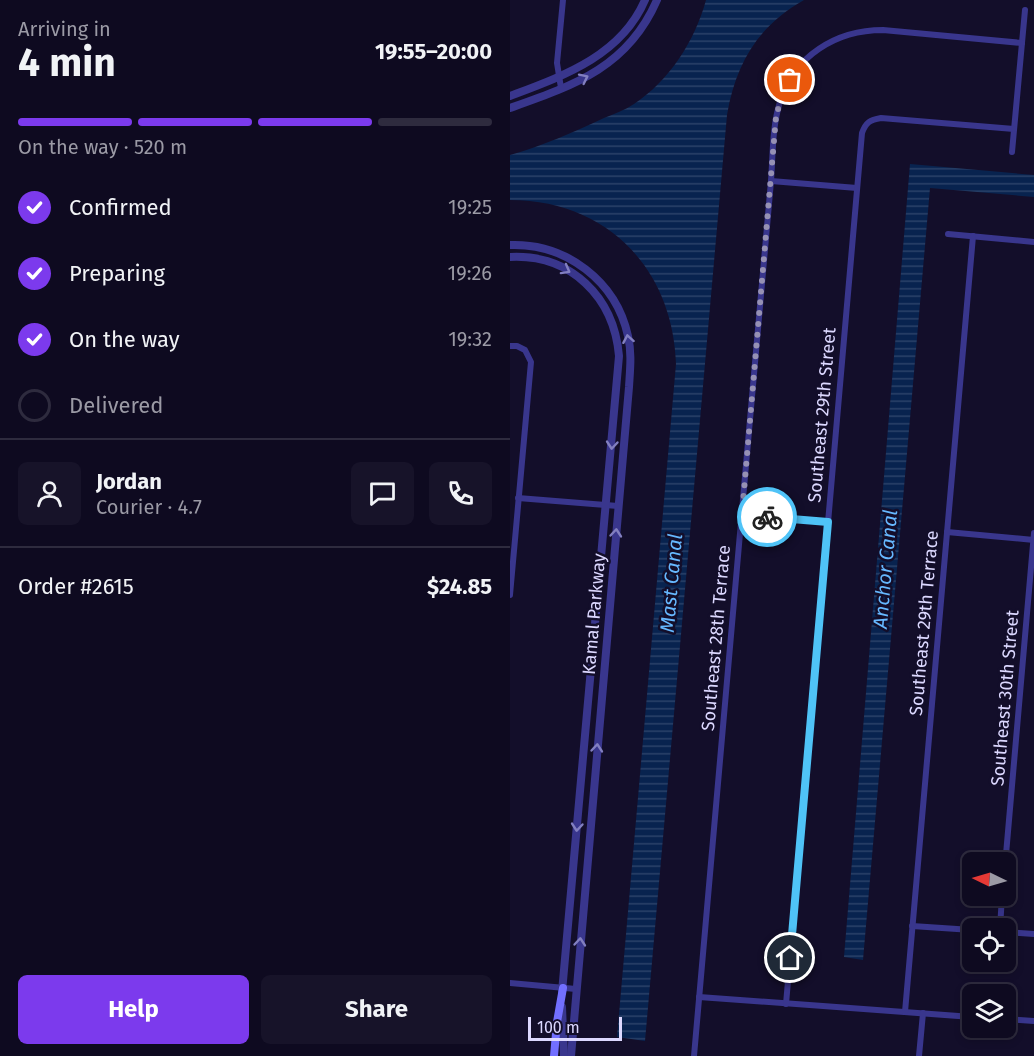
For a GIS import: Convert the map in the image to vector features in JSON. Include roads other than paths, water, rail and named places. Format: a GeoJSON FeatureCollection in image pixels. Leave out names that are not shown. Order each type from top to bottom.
{"type":"FeatureCollection","features":[{"type":"Feature","properties":{"kind":"main road"},"geometry":{"type":"LineString","coordinates":[[554,1056],[562,988]]}},
{"type":"Feature","properties":{"kind":"street"},"geometry":{"type":"LineString","coordinates":[[561,88],[557,63],[562,0]]}},
{"type":"Feature","properties":{"kind":"street"},"geometry":{"type":"LineString","coordinates":[[510,96],[584,66],[606,51],[632,23],[645,0]]}},
{"type":"Feature","properties":{"kind":"street"},"geometry":{"type":"LineString","coordinates":[[510,108],[561,88],[600,69],[621,54],[644,27],[657,0]]}},
{"type":"Feature","properties":{"kind":"street"},"geometry":{"type":"LineString","coordinates":[[1012,152],[1025,10]]}},
{"type":"Feature","properties":{"kind":"street","name":"Southeast 28th Terrace"},"geometry":{"type":"LineString","coordinates":[[694,1056],[776,117],[780,102],[794,73],[812,54],[837,38],[873,30],[1022,43]]}},
{"type":"Feature","properties":{"kind":"street","name":"Southeast 29th Street"},"geometry":{"type":"LineString","coordinates":[[786,1004],[862,132],[871,120],[881,118],[1014,129]]}},
{"type":"Feature","properties":{"kind":"street"},"geometry":{"type":"LineString","coordinates":[[771,181],[857,188]]}},
{"type":"Feature","properties":{"kind":"street"},"geometry":{"type":"LineString","coordinates":[[948,234],[1034,242]]}},
{"type":"Feature","properties":{"kind":"street","name":"Southeast 29th Terrace"},"geometry":{"type":"LineString","coordinates":[[905,1012],[973,236]]}},
{"type":"Feature","properties":{"kind":"street","name":"Kamal Parkway"},"geometry":{"type":"LineString","coordinates":[[510,245],[545,249],[575,261],[599,281],[613,298],[623,318],[631,360],[571,1056]]}},
{"type":"Feature","properties":{"kind":"street","name":"Kamal Parkway"},"geometry":{"type":"LineString","coordinates":[[510,257],[536,258],[567,270],[592,291],[610,318],[617,338],[619,366],[562,988],[564,1056]]}},
{"type":"Feature","properties":{"kind":"street"},"geometry":{"type":"LineString","coordinates":[[510,346],[517,346],[525,350],[531,362],[510,595]]}},
{"type":"Feature","properties":{"kind":"street"},"geometry":{"type":"LineString","coordinates":[[518,498],[618,506]]}},
{"type":"Feature","properties":{"kind":"street"},"geometry":{"type":"LineString","coordinates":[[742,514],[828,522]]}},
{"type":"Feature","properties":{"kind":"street"},"geometry":{"type":"LineString","coordinates":[[947,532],[1034,540]]}},
{"type":"Feature","properties":{"kind":"street","name":"Southeast 30th Street"},"geometry":{"type":"LineString","coordinates":[[1006,852],[1034,533]]}},
{"type":"Feature","properties":{"kind":"street"},"geometry":{"type":"LineString","coordinates":[[912,926],[962,929]]}},
{"type":"Feature","properties":{"kind":"street"},"geometry":{"type":"LineString","coordinates":[[1016,933],[1034,934]]}},
{"type":"Feature","properties":{"kind":"street"},"geometry":{"type":"LineString","coordinates":[[510,983],[576,989]]}},
{"type":"Feature","properties":{"kind":"street"},"geometry":{"type":"LineString","coordinates":[[699,997],[962,1016]]}},
{"type":"Feature","properties":{"kind":"street"},"geometry":{"type":"LineString","coordinates":[[919,1056],[923,1013]]}},
{"type":"Feature","properties":{"kind":"street"},"geometry":{"type":"LineString","coordinates":[[1016,1020],[1034,1021]]}},
{"type":"Feature","properties":{"kind":"water","name":"Mast Canal"},"geometry":{"type":"Polygon","coordinates":[[[706,0],[804,0],[774,22],[752,48],[736,79],[727,115],[645,1041],[617,1037],[676,364],[672,330],[662,298],[648,270],[628,246],[604,227],[576,212],[545,203],[510,200],[510,155],[558,138],[619,112],[647,95],[669,72],[688,45],[706,0]]]}},
{"type":"Feature","properties":{"kind":"water","name":"Anchor Canal"},"geometry":{"type":"Polygon","coordinates":[[[910,164],[1034,175],[1034,197],[930,188],[863,960],[844,957],[910,164]]]}}]}
